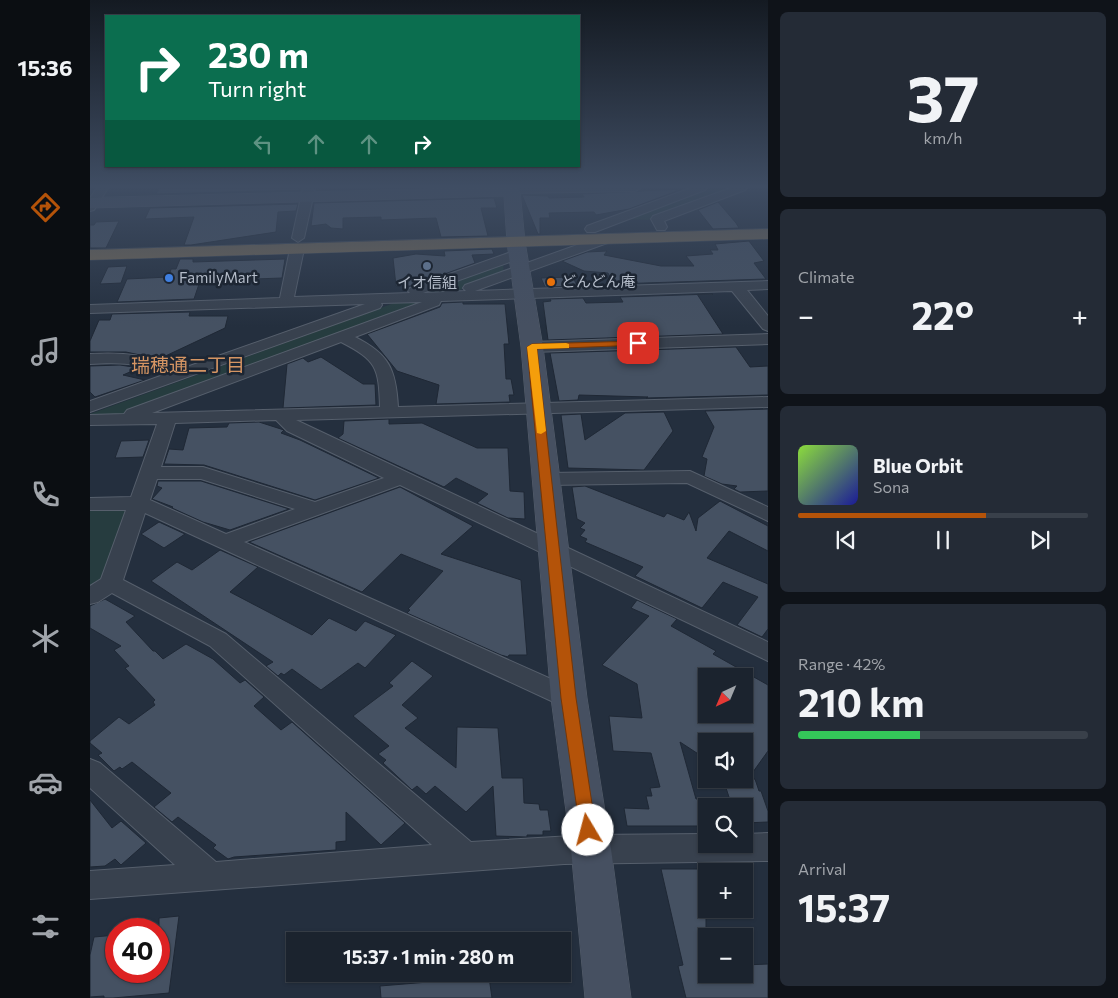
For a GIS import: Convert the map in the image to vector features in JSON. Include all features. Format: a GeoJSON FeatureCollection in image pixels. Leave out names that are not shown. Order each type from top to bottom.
{"type":"FeatureCollection","features":[{"type":"Feature","properties":{"kind":"highway"},"geometry":{"type":"LineString","coordinates":[[90,245],[298,244],[519,258],[596,235]]}},
{"type":"Feature","properties":{"kind":"highway"},"geometry":{"type":"LineString","coordinates":[[90,255],[298,244]]}},
{"type":"Feature","properties":{"kind":"street"},"geometry":{"type":"LineString","coordinates":[[286,303],[300,235]]}},
{"type":"Feature","properties":{"kind":"street"},"geometry":{"type":"LineString","coordinates":[[516,235],[532,347],[569,698],[591,849],[608,998]]}},
{"type":"Feature","properties":{"kind":"street"},"geometry":{"type":"LineString","coordinates":[[90,407],[396,298],[596,235]]}},
{"type":"Feature","properties":{"kind":"street"},"geometry":{"type":"LineString","coordinates":[[90,309],[450,296],[519,258]]}},
{"type":"Feature","properties":{"kind":"street"},"geometry":{"type":"LineString","coordinates":[[90,430],[450,296],[519,258],[736,286],[768,285]]}},
{"type":"Feature","properties":{"kind":"street"},"geometry":{"type":"LineString","coordinates":[[736,286],[768,326]]}},
{"type":"Feature","properties":{"kind":"street"},"geometry":{"type":"LineString","coordinates":[[341,336],[361,346],[378,358],[386,370],[389,383],[389,411]]}},
{"type":"Feature","properties":{"kind":"street"},"geometry":{"type":"LineString","coordinates":[[532,347],[768,339]]}},
{"type":"Feature","properties":{"kind":"street"},"geometry":{"type":"LineString","coordinates":[[90,359],[120,357],[148,360],[180,374]]}},
{"type":"Feature","properties":{"kind":"street"},"geometry":{"type":"LineString","coordinates":[[90,420],[768,402]]}},
{"type":"Feature","properties":{"kind":"street"},"geometry":{"type":"LineString","coordinates":[[279,414],[293,427],[768,652]]}},
{"type":"Feature","properties":{"kind":"street"},"geometry":{"type":"LineString","coordinates":[[168,418],[140,503],[100,589],[218,640],[466,856]]}},
{"type":"Feature","properties":{"kind":"street"},"geometry":{"type":"LineString","coordinates":[[150,473],[203,473],[315,509]]}},
{"type":"Feature","properties":{"kind":"street"},"geometry":{"type":"LineString","coordinates":[[547,479],[690,477],[768,515]]}},
{"type":"Feature","properties":{"kind":"street"},"geometry":{"type":"LineString","coordinates":[[226,541],[402,478]]}},
{"type":"Feature","properties":{"kind":"street"},"geometry":{"type":"LineString","coordinates":[[742,502],[768,500]]}},
{"type":"Feature","properties":{"kind":"street"},"geometry":{"type":"LineString","coordinates":[[90,504],[140,503],[569,698]]}},
{"type":"Feature","properties":{"kind":"street"},"geometry":{"type":"LineString","coordinates":[[90,771],[211,877]]}},
{"type":"Feature","properties":{"kind":"street"},"geometry":{"type":"LineString","coordinates":[[90,885],[466,856],[591,849],[768,847]]}},
{"type":"Feature","properties":{"kind":"green space"},"geometry":{"type":"Polygon","coordinates":[[[503,264],[504,273],[452,293],[421,293],[503,264]]]}},
{"type":"Feature","properties":{"kind":"green space"},"geometry":{"type":"Polygon","coordinates":[[[426,301],[121,415],[90,416],[90,414],[397,302],[426,301]]]}},
{"type":"Feature","properties":{"kind":"green space"},"geometry":{"type":"Polygon","coordinates":[[[90,508],[117,508],[128,512],[102,581],[90,589],[90,508]]]}},
{"type":"Feature","properties":{"kind":"building"},"geometry":{"type":"Polygon","coordinates":[[[90,235],[112,235],[106,248],[90,248],[90,235]]]}},
{"type":"Feature","properties":{"kind":"building"},"geometry":{"type":"Polygon","coordinates":[[[188,235],[259,235],[191,245],[184,245],[188,235]]]}},
{"type":"Feature","properties":{"kind":"building"},"geometry":{"type":"Polygon","coordinates":[[[440,235],[488,236],[441,237],[440,235]]]}},
{"type":"Feature","properties":{"kind":"building"},"geometry":{"type":"Polygon","coordinates":[[[749,241],[764,261],[754,263],[766,279],[614,284],[608,273],[584,271],[562,261],[587,252],[607,251],[604,255],[661,266],[694,266],[686,256],[713,254],[710,250],[718,250],[715,244],[749,241]]]}},
{"type":"Feature","properties":{"kind":"building"},"geometry":{"type":"Polygon","coordinates":[[[492,249],[494,254],[472,255],[475,263],[411,286],[396,286],[393,258],[416,254],[445,256],[444,251],[492,249]]]}},
{"type":"Feature","properties":{"kind":"building"},"geometry":{"type":"Polygon","coordinates":[[[180,259],[193,259],[193,262],[285,259],[282,278],[200,281],[194,299],[117,302],[127,279],[169,277],[171,269],[176,269],[180,259]]]}},
{"type":"Feature","properties":{"kind":"building"},"geometry":{"type":"Polygon","coordinates":[[[127,266],[121,283],[100,284],[108,267],[127,266]]]}},
{"type":"Feature","properties":{"kind":"building"},"geometry":{"type":"Polygon","coordinates":[[[573,277],[577,286],[545,287],[541,278],[573,277]]]}},
{"type":"Feature","properties":{"kind":"building"},"geometry":{"type":"Polygon","coordinates":[[[697,295],[723,334],[548,340],[543,302],[551,301],[550,299],[583,298],[586,303],[623,302],[620,297],[697,295]]]}},
{"type":"Feature","properties":{"kind":"building"},"geometry":{"type":"Polygon","coordinates":[[[463,302],[463,304],[505,304],[509,344],[504,344],[506,379],[511,379],[514,395],[509,395],[510,402],[436,404],[439,385],[397,371],[367,334],[440,307],[442,303],[463,302]]]}},
{"type":"Feature","properties":{"kind":"building"},"geometry":{"type":"Polygon","coordinates":[[[190,312],[189,316],[228,316],[225,328],[159,359],[126,352],[90,352],[90,341],[99,320],[110,320],[112,314],[190,312]]]}},
{"type":"Feature","properties":{"kind":"building"},"geometry":{"type":"Polygon","coordinates":[[[736,347],[750,367],[768,366],[768,395],[646,398],[648,397],[579,395],[578,400],[559,401],[550,353],[736,347]]]}},
{"type":"Feature","properties":{"kind":"building"},"geometry":{"type":"Polygon","coordinates":[[[321,357],[363,384],[375,384],[376,405],[283,408],[287,364],[303,358],[308,362],[321,357]]]}},
{"type":"Feature","properties":{"kind":"building"},"geometry":{"type":"Polygon","coordinates":[[[120,365],[139,368],[123,375],[145,380],[95,397],[90,392],[90,366],[120,365]]]}},
{"type":"Feature","properties":{"kind":"building"},"geometry":{"type":"Polygon","coordinates":[[[768,409],[768,491],[740,492],[734,489],[737,486],[722,484],[704,476],[707,459],[702,457],[714,427],[705,411],[768,409]]]}},
{"type":"Feature","properties":{"kind":"building"},"geometry":{"type":"Polygon","coordinates":[[[664,412],[673,431],[644,470],[568,468],[561,415],[581,414],[585,440],[625,413],[664,412]]]}},
{"type":"Feature","properties":{"kind":"building"},"geometry":{"type":"Polygon","coordinates":[[[389,419],[389,424],[422,423],[477,448],[508,448],[510,491],[524,492],[525,519],[508,518],[477,503],[488,494],[456,478],[444,487],[338,438],[343,434],[344,421],[389,419]]]}},
{"type":"Feature","properties":{"kind":"building"},"geometry":{"type":"Polygon","coordinates":[[[259,422],[284,430],[281,433],[300,440],[379,478],[315,500],[204,465],[164,464],[169,449],[183,450],[189,428],[227,427],[229,423],[259,422]]]}},
{"type":"Feature","properties":{"kind":"building"},"geometry":{"type":"Polygon","coordinates":[[[149,440],[143,457],[115,458],[121,441],[149,440]]]}},
{"type":"Feature","properties":{"kind":"building"},"geometry":{"type":"Polygon","coordinates":[[[158,481],[201,481],[289,509],[230,530],[203,522],[152,499],[162,488],[157,486],[158,481]]]}},
{"type":"Feature","properties":{"kind":"building"},"geometry":{"type":"Polygon","coordinates":[[[585,486],[664,517],[667,513],[684,520],[689,512],[696,531],[698,518],[720,501],[768,526],[768,551],[729,531],[707,558],[768,584],[768,629],[762,637],[737,625],[758,597],[723,582],[702,608],[635,576],[643,567],[585,542],[587,539],[580,536],[585,530],[580,528],[585,523],[577,519],[572,487],[585,486]]]}},
{"type":"Feature","properties":{"kind":"building"},"geometry":{"type":"Polygon","coordinates":[[[400,487],[473,526],[441,554],[521,580],[527,655],[509,655],[508,657],[501,655],[407,613],[410,610],[408,609],[443,571],[401,554],[362,592],[249,542],[400,487]]]}},
{"type":"Feature","properties":{"kind":"building"},"geometry":{"type":"Polygon","coordinates":[[[159,522],[185,534],[164,548],[141,534],[159,522]]]}},
{"type":"Feature","properties":{"kind":"building"},"geometry":{"type":"Polygon","coordinates":[[[220,550],[258,567],[230,592],[312,635],[329,618],[356,631],[365,621],[396,635],[365,668],[358,663],[321,690],[292,669],[284,675],[281,673],[278,676],[266,666],[273,662],[151,581],[177,562],[192,570],[220,550]]]}},
{"type":"Feature","properties":{"kind":"building"},"geometry":{"type":"Polygon","coordinates":[[[105,599],[135,616],[126,622],[163,659],[186,644],[213,659],[240,683],[245,680],[264,697],[254,706],[281,730],[292,722],[405,823],[381,845],[346,812],[346,841],[336,842],[336,850],[228,859],[213,848],[216,845],[178,817],[172,822],[154,807],[171,793],[132,762],[122,769],[120,767],[114,771],[98,755],[102,753],[90,743],[119,717],[129,724],[155,705],[153,702],[155,700],[125,668],[129,666],[114,650],[121,646],[90,628],[90,606],[105,599]]]}},
{"type":"Feature","properties":{"kind":"building"},"geometry":{"type":"Polygon","coordinates":[[[637,600],[677,619],[671,626],[716,651],[713,654],[738,668],[698,668],[698,723],[753,723],[753,677],[768,685],[768,751],[753,772],[753,733],[698,733],[698,754],[680,742],[696,799],[698,799],[698,826],[627,826],[624,808],[649,809],[646,796],[652,796],[650,788],[660,787],[651,753],[613,751],[609,716],[642,718],[637,684],[602,665],[649,616],[631,608],[637,600]]]}},
{"type":"Feature","properties":{"kind":"building"},"geometry":{"type":"Polygon","coordinates":[[[412,661],[433,676],[402,705],[418,718],[405,728],[456,768],[457,727],[498,728],[502,778],[523,778],[524,803],[539,804],[540,810],[548,810],[551,831],[543,831],[543,835],[527,835],[527,837],[496,836],[493,786],[466,812],[435,786],[426,794],[417,786],[412,790],[383,763],[386,760],[378,754],[389,746],[353,716],[393,686],[389,683],[412,661]]]}},
{"type":"Feature","properties":{"kind":"building"},"geometry":{"type":"Polygon","coordinates":[[[753,779],[755,779],[768,811],[768,822],[753,823],[753,798],[729,798],[726,788],[753,788],[753,779]]]}},
{"type":"Feature","properties":{"kind":"building"},"geometry":{"type":"Polygon","coordinates":[[[90,800],[112,828],[121,821],[146,843],[121,865],[115,859],[105,866],[90,867],[90,800]]]}},
{"type":"Feature","properties":{"kind":"building"},"geometry":{"type":"Polygon","coordinates":[[[661,869],[698,869],[698,918],[706,918],[706,928],[698,928],[698,983],[753,983],[753,965],[768,964],[768,998],[686,998],[678,966],[683,965],[661,869]]]}},
{"type":"Feature","properties":{"kind":"building"},"geometry":{"type":"Polygon","coordinates":[[[179,916],[169,993],[113,998],[104,998],[104,996],[90,997],[90,955],[94,937],[105,936],[105,983],[170,983],[170,918],[159,918],[179,916]]]}},
{"type":"Feature","properties":{"kind":"building"},"geometry":{"type":"Polygon","coordinates":[[[428,982],[490,982],[492,998],[381,998],[380,986],[428,982]]]}},
{"type":"Feature","properties":{"kind":"slow traffic"},"geometry":{"type":"LineString","coordinates":[[541,431],[532,347],[566,346]]}},
{"type":"Feature","properties":{"kind":"place","name":"イオ信組"},"geometry":{"type":"Point","coordinates":[427,266]}},
{"type":"Feature","properties":{"kind":"place","name":"FamilyMart"},"geometry":{"type":"Point","coordinates":[169,278]}},
{"type":"Feature","properties":{"kind":"place","name":"どんどん庵"},"geometry":{"type":"Point","coordinates":[551,282]}},
{"type":"Feature","properties":{"kind":"district","name":"瑞穂通二丁目"},"geometry":{"type":"Point","coordinates":[188,365]}},
{"type":"Feature","properties":{"kind":"route"},"geometry":{"type":"LineString","coordinates":[[588,830],[569,698],[532,347],[638,343]]}}]}
